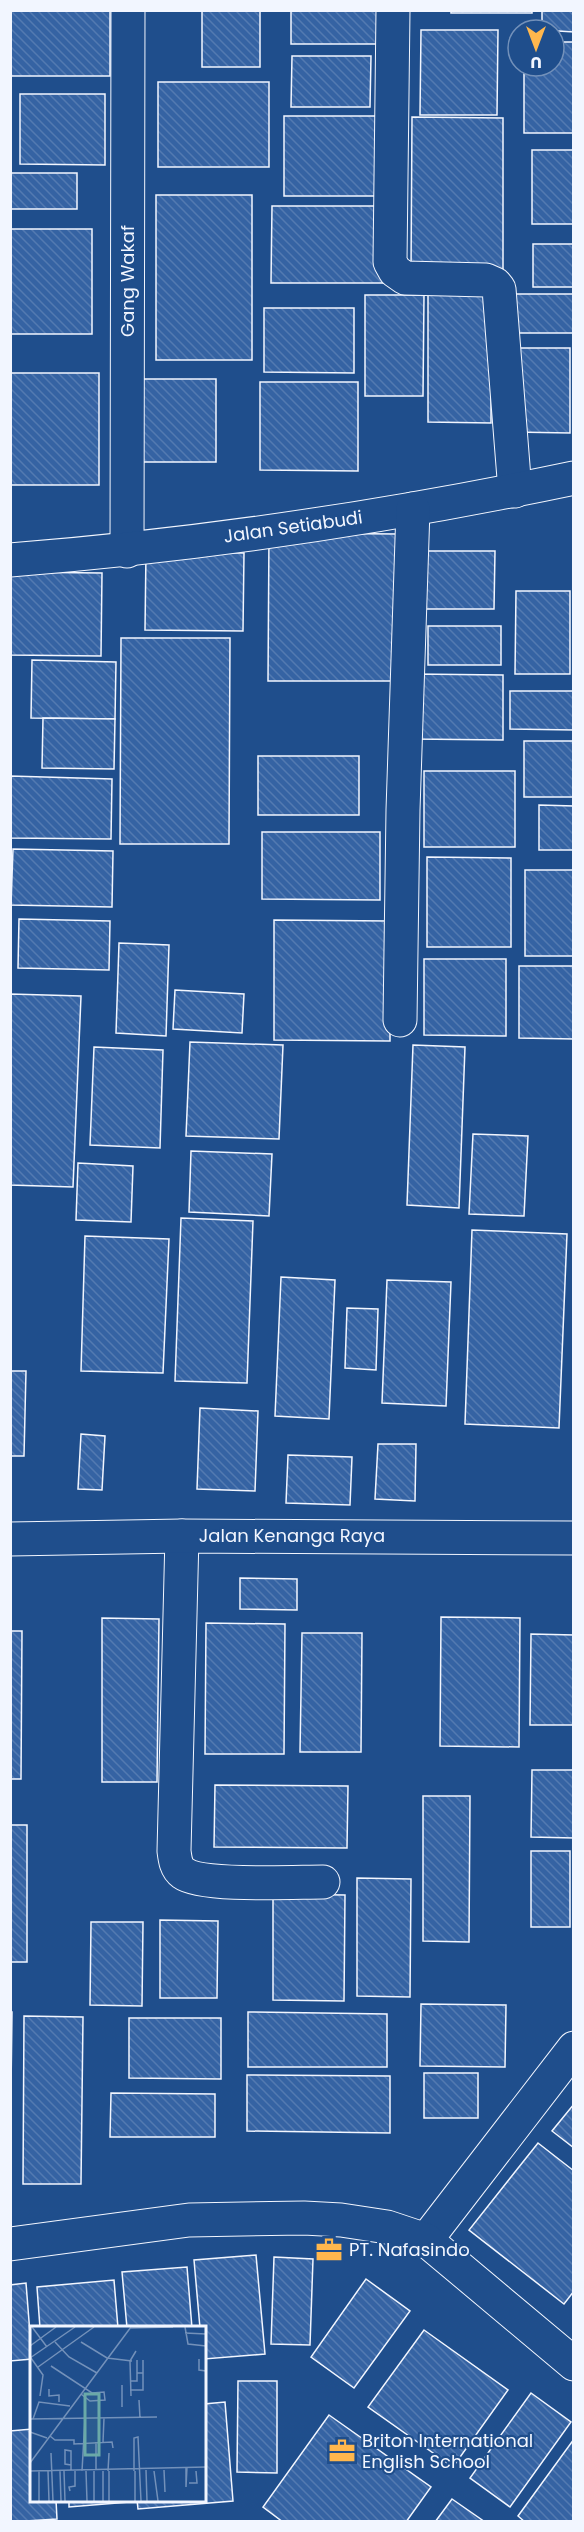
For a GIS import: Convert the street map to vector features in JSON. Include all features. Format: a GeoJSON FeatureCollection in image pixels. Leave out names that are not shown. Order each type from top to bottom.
{"type":"FeatureCollection","features":[{"type":"Feature","properties":{"kind":"street","name":"Gang Wakaf"},"geometry":{"type":"LineString","coordinates":[[127,551],[128,10]]}},
{"type":"Feature","properties":{"kind":"street"},"geometry":{"type":"LineString","coordinates":[[393,10],[390,262],[395,271],[405,278],[486,280],[495,284],[498,289],[515,491]]}},
{"type":"Feature","properties":{"kind":"street","name":"Jalan Setiabudi"},"geometry":{"type":"LineString","coordinates":[[10,560],[127,551],[413,509],[573,478]]}},
{"type":"Feature","properties":{"kind":"street"},"geometry":{"type":"LineString","coordinates":[[400,1020],[403,810],[413,509]]}},
{"type":"Feature","properties":{"kind":"street"},"geometry":{"type":"LineString","coordinates":[[182,1536],[174,1851],[176,1863],[181,1872],[202,1880],[323,1882]]}},
{"type":"Feature","properties":{"kind":"street","name":"Jalan Kenanga Raya"},"geometry":{"type":"LineString","coordinates":[[10,1539],[182,1536],[573,1538]]}},
{"type":"Feature","properties":{"kind":"street"},"geometry":{"type":"LineString","coordinates":[[426,2240],[573,2048]]}},
{"type":"Feature","properties":{"kind":"street"},"geometry":{"type":"LineString","coordinates":[[10,2244],[189,2220],[255,2218],[341,2220],[387,2227],[426,2240],[573,2364]]}},
{"type":"Feature","properties":{"kind":"building"},"geometry":{"type":"Polygon","coordinates":[[[10,10],[110,10],[110,76],[10,76],[10,10]]]}},
{"type":"Feature","properties":{"kind":"building"},"geometry":{"type":"Polygon","coordinates":[[[202,10],[260,10],[260,67],[202,67],[202,10]]]}},
{"type":"Feature","properties":{"kind":"building"},"geometry":{"type":"Polygon","coordinates":[[[291,10],[384,10],[383,44],[291,44],[291,10]]]}},
{"type":"Feature","properties":{"kind":"building"},"geometry":{"type":"Polygon","coordinates":[[[451,10],[532,10],[532,13],[451,13],[451,10]]]}},
{"type":"Feature","properties":{"kind":"building"},"geometry":{"type":"Polygon","coordinates":[[[542,10],[574,10],[574,32],[566,32],[566,18],[542,18],[542,10]]]}},
{"type":"Feature","properties":{"kind":"building"},"geometry":{"type":"Polygon","coordinates":[[[421,30],[498,30],[497,115],[420,115],[421,30]]]}},
{"type":"Feature","properties":{"kind":"building"},"geometry":{"type":"Polygon","coordinates":[[[566,42],[574,42],[574,133],[524,133],[524,78],[566,78],[566,42]]]}},
{"type":"Feature","properties":{"kind":"building"},"geometry":{"type":"Polygon","coordinates":[[[292,56],[371,56],[370,107],[291,107],[292,56]]]}},
{"type":"Feature","properties":{"kind":"building"},"geometry":{"type":"Polygon","coordinates":[[[158,82],[269,82],[269,167],[158,167],[158,82]]]}},
{"type":"Feature","properties":{"kind":"building"},"geometry":{"type":"Polygon","coordinates":[[[20,94],[105,94],[105,165],[20,164],[20,94]]]}},
{"type":"Feature","properties":{"kind":"building"},"geometry":{"type":"Polygon","coordinates":[[[284,116],[379,116],[378,196],[284,196],[284,116]]]}},
{"type":"Feature","properties":{"kind":"building"},"geometry":{"type":"Polygon","coordinates":[[[412,117],[503,118],[503,273],[411,273],[412,117]]]}},
{"type":"Feature","properties":{"kind":"building"},"geometry":{"type":"Polygon","coordinates":[[[532,150],[574,150],[574,224],[532,224],[532,150]]]}},
{"type":"Feature","properties":{"kind":"building"},"geometry":{"type":"Polygon","coordinates":[[[10,173],[77,173],[77,209],[10,209],[10,173]]]}},
{"type":"Feature","properties":{"kind":"building"},"geometry":{"type":"Polygon","coordinates":[[[156,195],[252,195],[252,360],[156,360],[156,195]]]}},
{"type":"Feature","properties":{"kind":"building"},"geometry":{"type":"Polygon","coordinates":[[[272,206],[383,206],[383,283],[271,283],[272,206]]]}},
{"type":"Feature","properties":{"kind":"building"},"geometry":{"type":"Polygon","coordinates":[[[10,229],[92,229],[92,334],[10,334],[10,229]]]}},
{"type":"Feature","properties":{"kind":"building"},"geometry":{"type":"Polygon","coordinates":[[[533,244],[574,244],[574,287],[533,287],[533,244]]]}},
{"type":"Feature","properties":{"kind":"building"},"geometry":{"type":"Polygon","coordinates":[[[428,292],[491,292],[491,423],[428,422],[428,292]]]}},
{"type":"Feature","properties":{"kind":"building"},"geometry":{"type":"Polygon","coordinates":[[[513,294],[574,294],[574,333],[513,333],[513,294]]]}},
{"type":"Feature","properties":{"kind":"building"},"geometry":{"type":"Polygon","coordinates":[[[365,295],[424,295],[423,396],[365,396],[365,295]]]}},
{"type":"Feature","properties":{"kind":"building"},"geometry":{"type":"Polygon","coordinates":[[[264,308],[354,308],[354,373],[264,372],[264,308]]]}},
{"type":"Feature","properties":{"kind":"building"},"geometry":{"type":"Polygon","coordinates":[[[513,348],[570,348],[570,433],[513,432],[513,348]]]}},
{"type":"Feature","properties":{"kind":"building"},"geometry":{"type":"Polygon","coordinates":[[[10,373],[99,373],[99,485],[10,485],[10,373]]]}},
{"type":"Feature","properties":{"kind":"building"},"geometry":{"type":"Polygon","coordinates":[[[142,379],[216,379],[216,462],[141,462],[142,379]]]}},
{"type":"Feature","properties":{"kind":"building"},"geometry":{"type":"Polygon","coordinates":[[[260,382],[358,382],[358,471],[260,470],[260,382]]]}},
{"type":"Feature","properties":{"kind":"building"},"geometry":{"type":"Polygon","coordinates":[[[269,533],[398,534],[397,681],[268,681],[269,533]]]}},
{"type":"Feature","properties":{"kind":"building"},"geometry":{"type":"Polygon","coordinates":[[[415,551],[495,551],[494,609],[415,609],[415,551]]]}},
{"type":"Feature","properties":{"kind":"building"},"geometry":{"type":"Polygon","coordinates":[[[146,552],[244,553],[243,631],[145,630],[146,552]]]}},
{"type":"Feature","properties":{"kind":"building"},"geometry":{"type":"Polygon","coordinates":[[[10,572],[102,573],[101,656],[10,655],[10,572]]]}},
{"type":"Feature","properties":{"kind":"building"},"geometry":{"type":"Polygon","coordinates":[[[516,591],[570,591],[570,674],[515,674],[516,591]]]}},
{"type":"Feature","properties":{"kind":"building"},"geometry":{"type":"Polygon","coordinates":[[[428,626],[501,626],[501,665],[428,665],[428,626]]]}},
{"type":"Feature","properties":{"kind":"building"},"geometry":{"type":"Polygon","coordinates":[[[121,638],[230,638],[229,844],[120,844],[121,638]]]}},
{"type":"Feature","properties":{"kind":"building"},"geometry":{"type":"Polygon","coordinates":[[[32,660],[116,662],[115,719],[31,718],[32,660]]]}},
{"type":"Feature","properties":{"kind":"building"},"geometry":{"type":"Polygon","coordinates":[[[413,674],[503,675],[503,740],[413,739],[413,674]]]}},
{"type":"Feature","properties":{"kind":"building"},"geometry":{"type":"Polygon","coordinates":[[[510,691],[574,691],[574,730],[510,729],[510,691]]]}},
{"type":"Feature","properties":{"kind":"building"},"geometry":{"type":"Polygon","coordinates":[[[43,718],[115,719],[114,769],[42,768],[43,718]]]}},
{"type":"Feature","properties":{"kind":"building"},"geometry":{"type":"Polygon","coordinates":[[[524,741],[574,741],[574,797],[524,797],[524,741]]]}},
{"type":"Feature","properties":{"kind":"building"},"geometry":{"type":"Polygon","coordinates":[[[258,756],[359,756],[359,815],[258,815],[258,756]]]}},
{"type":"Feature","properties":{"kind":"building"},"geometry":{"type":"Polygon","coordinates":[[[424,771],[515,771],[515,847],[424,847],[424,771]]]}},
{"type":"Feature","properties":{"kind":"building"},"geometry":{"type":"Polygon","coordinates":[[[10,776],[112,779],[111,839],[10,838],[10,776]]]}},
{"type":"Feature","properties":{"kind":"building"},"geometry":{"type":"Polygon","coordinates":[[[539,805],[574,806],[574,850],[539,850],[539,805]]]}},
{"type":"Feature","properties":{"kind":"building"},"geometry":{"type":"Polygon","coordinates":[[[262,832],[380,832],[380,900],[262,899],[262,832]]]}},
{"type":"Feature","properties":{"kind":"building"},"geometry":{"type":"Polygon","coordinates":[[[13,849],[113,851],[112,907],[11,905],[13,849]]]}},
{"type":"Feature","properties":{"kind":"building"},"geometry":{"type":"Polygon","coordinates":[[[427,857],[511,858],[511,947],[427,947],[427,857]]]}},
{"type":"Feature","properties":{"kind":"building"},"geometry":{"type":"Polygon","coordinates":[[[525,870],[574,870],[574,956],[525,956],[525,870]]]}},
{"type":"Feature","properties":{"kind":"building"},"geometry":{"type":"Polygon","coordinates":[[[19,919],[110,921],[109,970],[18,968],[19,919]]]}},
{"type":"Feature","properties":{"kind":"building"},"geometry":{"type":"Polygon","coordinates":[[[274,920],[390,921],[390,1041],[274,1040],[274,920]]]}},
{"type":"Feature","properties":{"kind":"building"},"geometry":{"type":"Polygon","coordinates":[[[119,943],[169,945],[166,1036],[116,1033],[119,943]]]}},
{"type":"Feature","properties":{"kind":"building"},"geometry":{"type":"Polygon","coordinates":[[[424,959],[506,959],[506,1036],[424,1035],[424,959]]]}},
{"type":"Feature","properties":{"kind":"building"},"geometry":{"type":"Polygon","coordinates":[[[519,966],[574,966],[574,1039],[519,1038],[519,966]]]}},
{"type":"Feature","properties":{"kind":"building"},"geometry":{"type":"Polygon","coordinates":[[[175,990],[244,994],[242,1033],[173,1029],[175,990]]]}},
{"type":"Feature","properties":{"kind":"building"},"geometry":{"type":"Polygon","coordinates":[[[10,994],[81,996],[73,1187],[10,1185],[10,994]]]}},
{"type":"Feature","properties":{"kind":"building"},"geometry":{"type":"Polygon","coordinates":[[[190,1042],[283,1045],[279,1139],[186,1136],[190,1042]]]}},
{"type":"Feature","properties":{"kind":"building"},"geometry":{"type":"Polygon","coordinates":[[[413,1045],[465,1047],[459,1208],[407,1205],[413,1045]]]}},
{"type":"Feature","properties":{"kind":"building"},"geometry":{"type":"Polygon","coordinates":[[[94,1047],[163,1050],[160,1148],[90,1145],[94,1047]]]}},
{"type":"Feature","properties":{"kind":"building"},"geometry":{"type":"Polygon","coordinates":[[[473,1134],[528,1136],[524,1216],[469,1214],[473,1134]]]}},
{"type":"Feature","properties":{"kind":"building"},"geometry":{"type":"Polygon","coordinates":[[[191,1151],[272,1154],[269,1216],[189,1212],[191,1151]]]}},
{"type":"Feature","properties":{"kind":"building"},"geometry":{"type":"Polygon","coordinates":[[[78,1163],[133,1166],[131,1222],[76,1220],[78,1163]]]}},
{"type":"Feature","properties":{"kind":"building"},"geometry":{"type":"Polygon","coordinates":[[[181,1218],[253,1221],[247,1383],[175,1381],[181,1218]]]}},
{"type":"Feature","properties":{"kind":"building"},"geometry":{"type":"Polygon","coordinates":[[[472,1230],[567,1234],[559,1428],[465,1424],[472,1230]]]}},
{"type":"Feature","properties":{"kind":"building"},"geometry":{"type":"Polygon","coordinates":[[[85,1236],[169,1239],[163,1373],[81,1371],[85,1236]]]}},
{"type":"Feature","properties":{"kind":"building"},"geometry":{"type":"Polygon","coordinates":[[[281,1277],[335,1280],[329,1419],[275,1416],[281,1277]]]}},
{"type":"Feature","properties":{"kind":"building"},"geometry":{"type":"Polygon","coordinates":[[[387,1280],[451,1282],[446,1406],[382,1403],[387,1280]]]}},
{"type":"Feature","properties":{"kind":"building"},"geometry":{"type":"Polygon","coordinates":[[[347,1308],[378,1309],[376,1370],[345,1368],[347,1308]]]}},
{"type":"Feature","properties":{"kind":"building"},"geometry":{"type":"Polygon","coordinates":[[[10,1371],[26,1371],[24,1456],[10,1456],[10,1371]]]}},
{"type":"Feature","properties":{"kind":"building"},"geometry":{"type":"Polygon","coordinates":[[[200,1408],[258,1411],[255,1491],[197,1489],[200,1408]]]}},
{"type":"Feature","properties":{"kind":"building"},"geometry":{"type":"Polygon","coordinates":[[[81,1434],[105,1436],[102,1490],[78,1489],[81,1434]]]}},
{"type":"Feature","properties":{"kind":"building"},"geometry":{"type":"Polygon","coordinates":[[[378,1444],[416,1444],[415,1501],[375,1499],[378,1444]]]}},
{"type":"Feature","properties":{"kind":"building"},"geometry":{"type":"Polygon","coordinates":[[[288,1455],[352,1457],[350,1505],[286,1503],[288,1455]]]}},
{"type":"Feature","properties":{"kind":"building"},"geometry":{"type":"Polygon","coordinates":[[[240,1578],[297,1579],[297,1610],[240,1609],[240,1578]]]}},
{"type":"Feature","properties":{"kind":"building"},"geometry":{"type":"Polygon","coordinates":[[[441,1617],[520,1618],[519,1747],[440,1746],[441,1617]]]}},
{"type":"Feature","properties":{"kind":"building"},"geometry":{"type":"Polygon","coordinates":[[[102,1618],[159,1619],[157,1782],[102,1782],[102,1618]]]}},
{"type":"Feature","properties":{"kind":"building"},"geometry":{"type":"Polygon","coordinates":[[[206,1623],[285,1624],[284,1754],[205,1754],[206,1623]]]}},
{"type":"Feature","properties":{"kind":"building"},"geometry":{"type":"Polygon","coordinates":[[[10,1631],[22,1631],[21,1779],[10,1779],[10,1631]]]}},
{"type":"Feature","properties":{"kind":"building"},"geometry":{"type":"Polygon","coordinates":[[[302,1633],[362,1633],[361,1752],[300,1752],[302,1633]]]}},
{"type":"Feature","properties":{"kind":"building"},"geometry":{"type":"Polygon","coordinates":[[[531,1634],[574,1635],[573,1725],[530,1725],[531,1634]]]}},
{"type":"Feature","properties":{"kind":"building"},"geometry":{"type":"Polygon","coordinates":[[[532,1770],[574,1770],[574,1838],[531,1837],[532,1770]]]}},
{"type":"Feature","properties":{"kind":"building"},"geometry":{"type":"Polygon","coordinates":[[[215,1785],[348,1786],[347,1848],[214,1847],[215,1785]]]}},
{"type":"Feature","properties":{"kind":"building"},"geometry":{"type":"Polygon","coordinates":[[[423,1796],[470,1796],[469,1942],[423,1941],[423,1796]]]}},
{"type":"Feature","properties":{"kind":"building"},"geometry":{"type":"Polygon","coordinates":[[[10,1825],[27,1825],[27,1962],[10,1962],[10,1825]]]}},
{"type":"Feature","properties":{"kind":"building"},"geometry":{"type":"Polygon","coordinates":[[[531,1851],[570,1851],[570,1927],[531,1927],[531,1851]]]}},
{"type":"Feature","properties":{"kind":"building"},"geometry":{"type":"Polygon","coordinates":[[[357,1878],[411,1879],[410,1997],[357,1996],[357,1878]]]}},
{"type":"Feature","properties":{"kind":"building"},"geometry":{"type":"Polygon","coordinates":[[[273,1894],[345,1895],[344,2001],[273,2000],[273,1894]]]}},
{"type":"Feature","properties":{"kind":"building"},"geometry":{"type":"Polygon","coordinates":[[[160,1920],[218,1921],[217,1998],[160,1998],[160,1920]]]}},
{"type":"Feature","properties":{"kind":"building"},"geometry":{"type":"Polygon","coordinates":[[[91,1922],[143,1922],[142,2006],[90,2005],[91,1922]]]}},
{"type":"Feature","properties":{"kind":"building"},"geometry":{"type":"Polygon","coordinates":[[[421,2004],[506,2005],[505,2067],[420,2066],[421,2004]]]}},
{"type":"Feature","properties":{"kind":"building"},"geometry":{"type":"Polygon","coordinates":[[[10,2012],[12,2012],[10,2165],[10,2012]]]}},
{"type":"Feature","properties":{"kind":"building"},"geometry":{"type":"Polygon","coordinates":[[[248,2012],[387,2014],[387,2067],[248,2067],[248,2012]]]}},
{"type":"Feature","properties":{"kind":"building"},"geometry":{"type":"Polygon","coordinates":[[[24,2016],[83,2017],[81,2184],[23,2184],[24,2016]]]}},
{"type":"Feature","properties":{"kind":"building"},"geometry":{"type":"Polygon","coordinates":[[[129,2018],[221,2018],[221,2079],[129,2078],[129,2018]]]}},
{"type":"Feature","properties":{"kind":"building"},"geometry":{"type":"Polygon","coordinates":[[[424,2073],[478,2073],[478,2118],[424,2118],[424,2073]]]}},
{"type":"Feature","properties":{"kind":"building"},"geometry":{"type":"Polygon","coordinates":[[[247,2075],[390,2076],[390,2133],[247,2131],[247,2075]]]}},
{"type":"Feature","properties":{"kind":"building"},"geometry":{"type":"Polygon","coordinates":[[[111,2093],[215,2094],[215,2137],[110,2137],[111,2093]]]}},
{"type":"Feature","properties":{"kind":"building"},"geometry":{"type":"Polygon","coordinates":[[[574,2104],[574,2148],[552,2131],[574,2104]]]}},
{"type":"Feature","properties":{"kind":"building"},"geometry":{"type":"Polygon","coordinates":[[[538,2143],[574,2171],[574,2291],[564,2304],[469,2230],[538,2143]]]}},
{"type":"Feature","properties":{"kind":"building"},"geometry":{"type":"Polygon","coordinates":[[[256,2255],[265,2354],[206,2359],[206,2326],[200,2326],[194,2260],[256,2255]]]}},
{"type":"Feature","properties":{"kind":"building"},"geometry":{"type":"Polygon","coordinates":[[[274,2257],[313,2259],[310,2345],[271,2344],[274,2257]]]}},
{"type":"Feature","properties":{"kind":"building"},"geometry":{"type":"Polygon","coordinates":[[[187,2267],[192,2326],[127,2326],[122,2272],[187,2267]]]}},
{"type":"Feature","properties":{"kind":"building"},"geometry":{"type":"Polygon","coordinates":[[[366,2279],[410,2311],[354,2388],[311,2357],[366,2279]]]}},
{"type":"Feature","properties":{"kind":"building"},"geometry":{"type":"Polygon","coordinates":[[[114,2280],[118,2326],[40,2326],[37,2287],[114,2280]]]}},
{"type":"Feature","properties":{"kind":"building"},"geometry":{"type":"Polygon","coordinates":[[[26,2283],[30,2359],[10,2361],[10,2285],[26,2283]]]}},
{"type":"Feature","properties":{"kind":"building"},"geometry":{"type":"Polygon","coordinates":[[[424,2330],[508,2390],[453,2467],[368,2407],[424,2330]]]}},
{"type":"Feature","properties":{"kind":"building"},"geometry":{"type":"Polygon","coordinates":[[[238,2381],[277,2381],[277,2473],[237,2472],[238,2381]]]}},
{"type":"Feature","properties":{"kind":"building"},"geometry":{"type":"Polygon","coordinates":[[[531,2393],[571,2422],[510,2507],[470,2478],[531,2393]]]}},
{"type":"Feature","properties":{"kind":"building"},"geometry":{"type":"Polygon","coordinates":[[[225,2402],[233,2501],[138,2509],[137,2502],[206,2502],[206,2404],[225,2402]]]}},
{"type":"Feature","properties":{"kind":"building","name":"Briton International English School"},"geometry":{"type":"Polygon","coordinates":[[[329,2415],[431,2487],[406,2522],[283,2522],[263,2507],[329,2415]]]}},
{"type":"Feature","properties":{"kind":"building"},"geometry":{"type":"Polygon","coordinates":[[[30,2429],[30,2502],[56,2502],[57,2519],[10,2522],[10,2431],[30,2429]]]}},
{"type":"Feature","properties":{"kind":"building"},"geometry":{"type":"Polygon","coordinates":[[[574,2439],[574,2522],[525,2522],[518,2516],[574,2439]]]}},
{"type":"Feature","properties":{"kind":"building"},"geometry":{"type":"Polygon","coordinates":[[[452,2499],[485,2522],[435,2522],[452,2499]]]}},
{"type":"Feature","properties":{"kind":"building"},"geometry":{"type":"Polygon","coordinates":[[[69,2502],[129,2502],[69,2507],[69,2502]]]}},
{"type":"Feature","properties":{"kind":"place","name":"PT. Nafasindo"},"geometry":{"type":"Point","coordinates":[329,2250]}},
{"type":"Feature","properties":{"kind":"place","name":"Briton International English School"},"geometry":{"type":"Point","coordinates":[342,2451]}}]}
